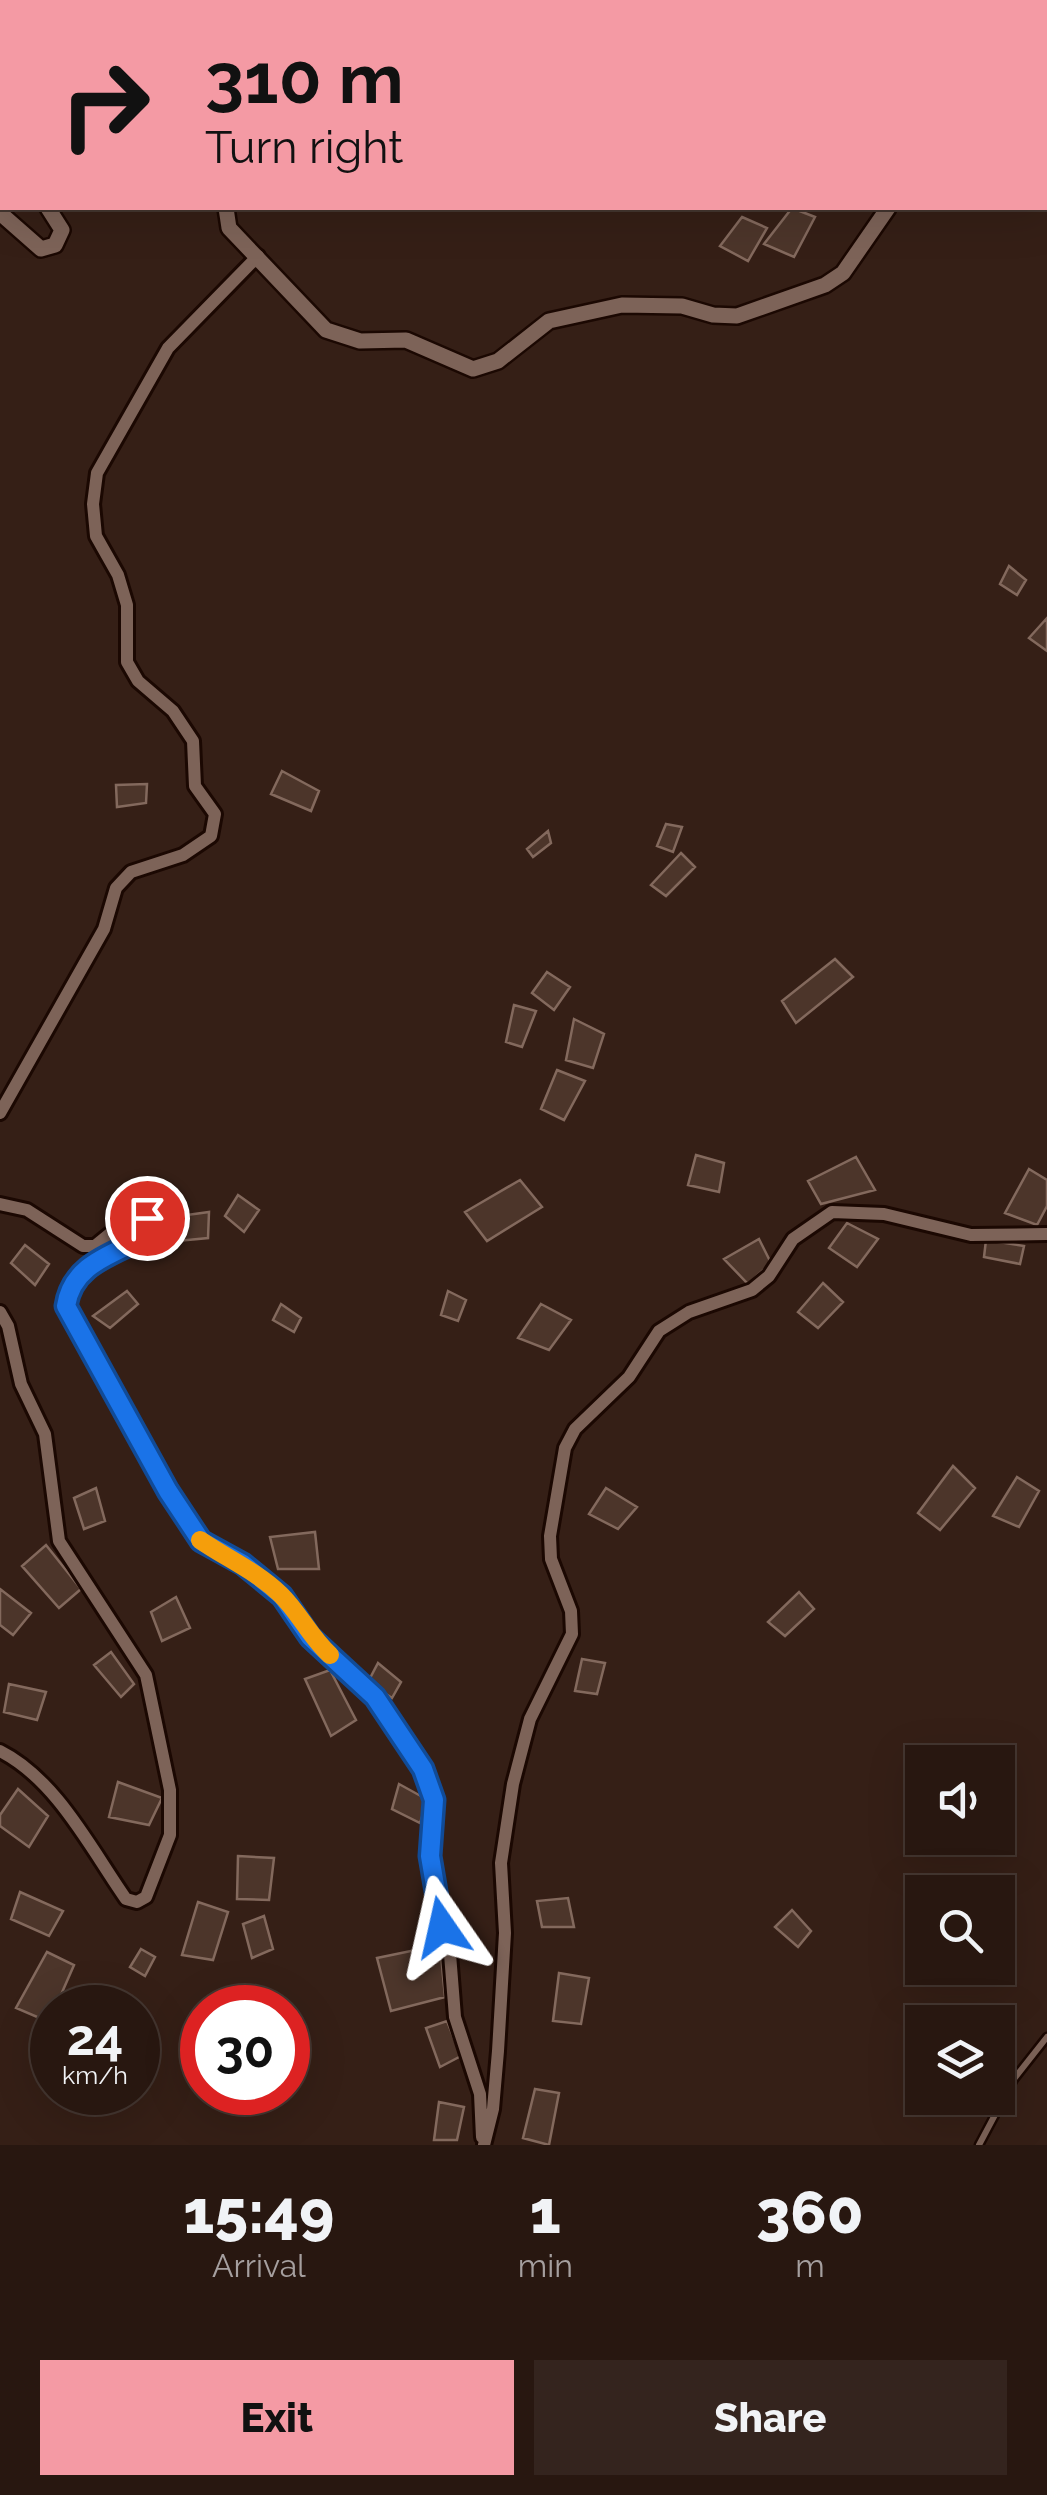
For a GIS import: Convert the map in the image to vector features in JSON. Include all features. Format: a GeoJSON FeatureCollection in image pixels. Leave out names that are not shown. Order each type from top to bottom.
{"type":"FeatureCollection","features":[{"type":"Feature","properties":{"kind":"street"},"geometry":{"type":"LineString","coordinates":[[0,214],[41,248],[55,245],[62,230],[49,210]]}},
{"type":"Feature","properties":{"kind":"street"},"geometry":{"type":"LineString","coordinates":[[226,210],[229,228],[326,330],[360,342],[406,340],[474,369],[498,361],[549,321],[622,305],[682,306],[712,315],[737,316],[825,285],[844,273],[887,210]]}},
{"type":"Feature","properties":{"kind":"street"},"geometry":{"type":"LineString","coordinates":[[0,1113],[104,929],[116,888],[131,872],[183,855],[211,836],[215,814],[196,786],[193,741],[173,711],[138,681],[127,662],[128,606],[118,575],[96,536],[94,504],[97,473],[168,348],[258,256]]}},
{"type":"Feature","properties":{"kind":"street"},"geometry":{"type":"LineString","coordinates":[[0,1204],[27,1210],[83,1246],[95,1246],[138,1211],[147,1218],[142,1239],[84,1269],[69,1286],[66,1306],[168,1491],[201,1541],[243,1564],[282,1596],[310,1637],[375,1697],[423,1769],[434,1800],[430,1856],[435,1900],[450,1954],[455,2017],[480,2094],[483,2145]]}},
{"type":"Feature","properties":{"kind":"street"},"geometry":{"type":"LineString","coordinates":[[483,2145],[493,2110],[498,2051],[505,1933],[501,1863],[512,1784],[530,1719],[572,1634],[571,1611],[551,1559],[550,1536],[565,1448],[575,1428],[628,1377],[660,1331],[689,1312],[752,1290],[769,1276],[794,1239],[832,1212],[884,1214],[971,1235],[1047,1234]]}},
{"type":"Feature","properties":{"kind":"street"},"geometry":{"type":"LineString","coordinates":[[0,1312],[8,1326],[20,1384],[45,1434],[59,1541],[146,1676],[170,1790],[170,1835],[146,1897],[137,1902],[126,1900],[60,1804],[20,1762],[0,1751]]}},
{"type":"Feature","properties":{"kind":"lane"},"geometry":{"type":"LineString","coordinates":[[978,2145],[1014,2079],[1047,2037]]}},
{"type":"Feature","properties":{"kind":"building"},"geometry":{"type":"Polygon","coordinates":[[[790,210],[815,217],[794,257],[764,244],[790,210]]]}},
{"type":"Feature","properties":{"kind":"building"},"geometry":{"type":"Polygon","coordinates":[[[742,217],[767,228],[748,261],[720,246],[742,217]]]}},
{"type":"Feature","properties":{"kind":"building"},"geometry":{"type":"Polygon","coordinates":[[[1009,566],[1026,580],[1017,595],[1000,584],[1009,566]]]}},
{"type":"Feature","properties":{"kind":"building"},"geometry":{"type":"Polygon","coordinates":[[[1047,618],[1047,651],[1029,638],[1047,618]]]}},
{"type":"Feature","properties":{"kind":"building"},"geometry":{"type":"Polygon","coordinates":[[[282,771],[319,791],[311,811],[271,794],[282,771]]]}},
{"type":"Feature","properties":{"kind":"building"},"geometry":{"type":"Polygon","coordinates":[[[147,784],[146,803],[117,807],[116,785],[147,784]]]}},
{"type":"Feature","properties":{"kind":"building"},"geometry":{"type":"Polygon","coordinates":[[[666,824],[682,827],[673,852],[657,846],[666,824]]]}},
{"type":"Feature","properties":{"kind":"building"},"geometry":{"type":"Polygon","coordinates":[[[548,831],[551,843],[533,857],[527,849],[548,831]]]}},
{"type":"Feature","properties":{"kind":"building"},"geometry":{"type":"Polygon","coordinates":[[[681,853],[695,867],[666,896],[651,885],[681,853]]]}},
{"type":"Feature","properties":{"kind":"building"},"geometry":{"type":"Polygon","coordinates":[[[835,959],[853,977],[796,1023],[782,1001],[835,959]]]}},
{"type":"Feature","properties":{"kind":"building"},"geometry":{"type":"Polygon","coordinates":[[[547,972],[570,987],[554,1010],[532,993],[547,972]]]}},
{"type":"Feature","properties":{"kind":"building"},"geometry":{"type":"Polygon","coordinates":[[[514,1005],[536,1011],[522,1047],[506,1042],[514,1005]]]}},
{"type":"Feature","properties":{"kind":"building"},"geometry":{"type":"Polygon","coordinates":[[[574,1019],[604,1034],[593,1068],[566,1060],[574,1019]]]}},
{"type":"Feature","properties":{"kind":"building"},"geometry":{"type":"Polygon","coordinates":[[[557,1070],[585,1081],[564,1120],[541,1109],[557,1070]]]}},
{"type":"Feature","properties":{"kind":"building"},"geometry":{"type":"Polygon","coordinates":[[[696,1155],[724,1163],[719,1192],[688,1185],[696,1155]]]}},
{"type":"Feature","properties":{"kind":"building"},"geometry":{"type":"Polygon","coordinates":[[[856,1157],[875,1190],[821,1204],[808,1181],[856,1157]]]}},
{"type":"Feature","properties":{"kind":"building"},"geometry":{"type":"Polygon","coordinates":[[[1029,1169],[1047,1180],[1047,1206],[1037,1225],[1005,1213],[1029,1169]]]}},
{"type":"Feature","properties":{"kind":"building"},"geometry":{"type":"Polygon","coordinates":[[[520,1180],[542,1207],[487,1241],[465,1212],[520,1180]]]}},
{"type":"Feature","properties":{"kind":"building"},"geometry":{"type":"Polygon","coordinates":[[[238,1195],[259,1210],[244,1232],[225,1216],[238,1195]]]}},
{"type":"Feature","properties":{"kind":"building"},"geometry":{"type":"Polygon","coordinates":[[[209,1212],[208,1238],[167,1242],[165,1218],[209,1212]]]}},
{"type":"Feature","properties":{"kind":"building"},"geometry":{"type":"Polygon","coordinates":[[[847,1223],[878,1239],[857,1267],[829,1248],[847,1223]]]}},
{"type":"Feature","properties":{"kind":"building"},"geometry":{"type":"Polygon","coordinates":[[[759,1239],[771,1263],[748,1284],[724,1259],[759,1239]]]}},
{"type":"Feature","properties":{"kind":"building"},"geometry":{"type":"Polygon","coordinates":[[[986,1240],[1024,1246],[1020,1264],[984,1257],[986,1240]]]}},
{"type":"Feature","properties":{"kind":"building"},"geometry":{"type":"Polygon","coordinates":[[[25,1245],[49,1264],[35,1285],[11,1263],[25,1245]]]}},
{"type":"Feature","properties":{"kind":"building"},"geometry":{"type":"Polygon","coordinates":[[[823,1283],[843,1302],[818,1328],[798,1312],[823,1283]]]}},
{"type":"Feature","properties":{"kind":"building"},"geometry":{"type":"Polygon","coordinates":[[[127,1291],[138,1304],[110,1328],[93,1316],[127,1291]]]}},
{"type":"Feature","properties":{"kind":"building"},"geometry":{"type":"Polygon","coordinates":[[[448,1291],[466,1300],[458,1321],[441,1315],[448,1291]]]}},
{"type":"Feature","properties":{"kind":"building"},"geometry":{"type":"Polygon","coordinates":[[[281,1304],[301,1318],[294,1332],[273,1320],[281,1304]]]}},
{"type":"Feature","properties":{"kind":"building"},"geometry":{"type":"Polygon","coordinates":[[[541,1304],[571,1320],[549,1350],[518,1338],[541,1304]]]}},
{"type":"Feature","properties":{"kind":"building"},"geometry":{"type":"Polygon","coordinates":[[[953,1466],[975,1488],[940,1530],[918,1513],[953,1466]]]}},
{"type":"Feature","properties":{"kind":"building"},"geometry":{"type":"Polygon","coordinates":[[[1017,1477],[1039,1491],[1019,1527],[993,1516],[1017,1477]]]}},
{"type":"Feature","properties":{"kind":"building"},"geometry":{"type":"Polygon","coordinates":[[[96,1488],[105,1521],[84,1529],[74,1498],[96,1488]]]}},
{"type":"Feature","properties":{"kind":"building"},"geometry":{"type":"Polygon","coordinates":[[[606,1488],[637,1507],[618,1529],[589,1514],[606,1488]]]}},
{"type":"Feature","properties":{"kind":"building"},"geometry":{"type":"Polygon","coordinates":[[[315,1532],[319,1569],[278,1569],[270,1537],[315,1532]]]}},
{"type":"Feature","properties":{"kind":"building"},"geometry":{"type":"Polygon","coordinates":[[[46,1545],[81,1589],[59,1608],[22,1566],[46,1545]]]}},
{"type":"Feature","properties":{"kind":"building"},"geometry":{"type":"Polygon","coordinates":[[[0,1589],[31,1613],[13,1635],[0,1625],[0,1589]]]}},
{"type":"Feature","properties":{"kind":"building"},"geometry":{"type":"Polygon","coordinates":[[[799,1592],[814,1609],[785,1636],[768,1622],[799,1592]]]}},
{"type":"Feature","properties":{"kind":"building"},"geometry":{"type":"Polygon","coordinates":[[[176,1597],[190,1628],[162,1641],[151,1612],[176,1597]]]}},
{"type":"Feature","properties":{"kind":"building"},"geometry":{"type":"Polygon","coordinates":[[[111,1652],[134,1684],[121,1697],[94,1665],[111,1652]]]}},
{"type":"Feature","properties":{"kind":"building"},"geometry":{"type":"Polygon","coordinates":[[[582,1659],[605,1663],[597,1694],[575,1691],[582,1659]]]}},
{"type":"Feature","properties":{"kind":"building"},"geometry":{"type":"Polygon","coordinates":[[[378,1663],[401,1682],[392,1698],[368,1682],[378,1663]]]}},
{"type":"Feature","properties":{"kind":"building"},"geometry":{"type":"Polygon","coordinates":[[[330,1670],[356,1720],[331,1736],[305,1679],[330,1670]]]}},
{"type":"Feature","properties":{"kind":"building"},"geometry":{"type":"Polygon","coordinates":[[[9,1684],[46,1692],[37,1720],[4,1712],[9,1684]]]}},
{"type":"Feature","properties":{"kind":"building"},"geometry":{"type":"Polygon","coordinates":[[[118,1782],[162,1798],[149,1825],[109,1817],[118,1782]]]}},
{"type":"Feature","properties":{"kind":"building"},"geometry":{"type":"Polygon","coordinates":[[[399,1784],[428,1800],[420,1823],[392,1809],[399,1784]]]}},
{"type":"Feature","properties":{"kind":"building"},"geometry":{"type":"Polygon","coordinates":[[[18,1789],[48,1816],[29,1847],[0,1826],[0,1815],[18,1789]]]}},
{"type":"Feature","properties":{"kind":"building"},"geometry":{"type":"Polygon","coordinates":[[[238,1856],[274,1858],[269,1900],[237,1899],[238,1856]]]}},
{"type":"Feature","properties":{"kind":"building"},"geometry":{"type":"Polygon","coordinates":[[[20,1892],[63,1911],[49,1936],[11,1919],[20,1892]]]}},
{"type":"Feature","properties":{"kind":"building"},"geometry":{"type":"Polygon","coordinates":[[[568,1898],[574,1927],[542,1927],[537,1901],[568,1898]]]}},
{"type":"Feature","properties":{"kind":"building"},"geometry":{"type":"Polygon","coordinates":[[[198,1902],[228,1912],[213,1960],[182,1955],[198,1902]]]}},
{"type":"Feature","properties":{"kind":"building"},"geometry":{"type":"Polygon","coordinates":[[[792,1910],[811,1931],[798,1947],[775,1927],[792,1910]]]}},
{"type":"Feature","properties":{"kind":"building"},"geometry":{"type":"Polygon","coordinates":[[[264,1916],[273,1949],[252,1958],[243,1924],[264,1916]]]}},
{"type":"Feature","properties":{"kind":"building"},"geometry":{"type":"Polygon","coordinates":[[[440,1945],[445,1997],[391,2011],[377,1958],[440,1945]]]}},
{"type":"Feature","properties":{"kind":"building"},"geometry":{"type":"Polygon","coordinates":[[[141,1949],[155,1957],[145,1976],[130,1967],[141,1949]]]}},
{"type":"Feature","properties":{"kind":"building"},"geometry":{"type":"Polygon","coordinates":[[[47,1952],[74,1965],[65,1985],[30,1985],[30,2014],[16,2008],[47,1952]]]}},
{"type":"Feature","properties":{"kind":"building"},"geometry":{"type":"Polygon","coordinates":[[[559,1973],[589,1978],[581,2024],[553,2021],[559,1973]]]}},
{"type":"Feature","properties":{"kind":"building"},"geometry":{"type":"Polygon","coordinates":[[[447,2021],[461,2056],[440,2067],[426,2028],[447,2021]]]}},
{"type":"Feature","properties":{"kind":"building"},"geometry":{"type":"Polygon","coordinates":[[[535,2089],[559,2093],[549,2145],[523,2138],[535,2089]]]}},
{"type":"Feature","properties":{"kind":"building"},"geometry":{"type":"Polygon","coordinates":[[[439,2102],[464,2107],[457,2140],[434,2140],[439,2102]]]}},
{"type":"Feature","properties":{"kind":"slow traffic"},"geometry":{"type":"LineString","coordinates":[[200,1540],[243,1564],[282,1596],[310,1637],[330,1655]]}},
{"type":"Feature","properties":{"kind":"route"},"geometry":{"type":"LineString","coordinates":[[147,1218],[142,1239],[84,1269],[69,1286],[66,1306],[168,1491],[201,1541],[243,1564],[282,1596],[310,1637],[375,1697],[423,1769],[434,1800],[430,1856],[442,1927]]}}]}
